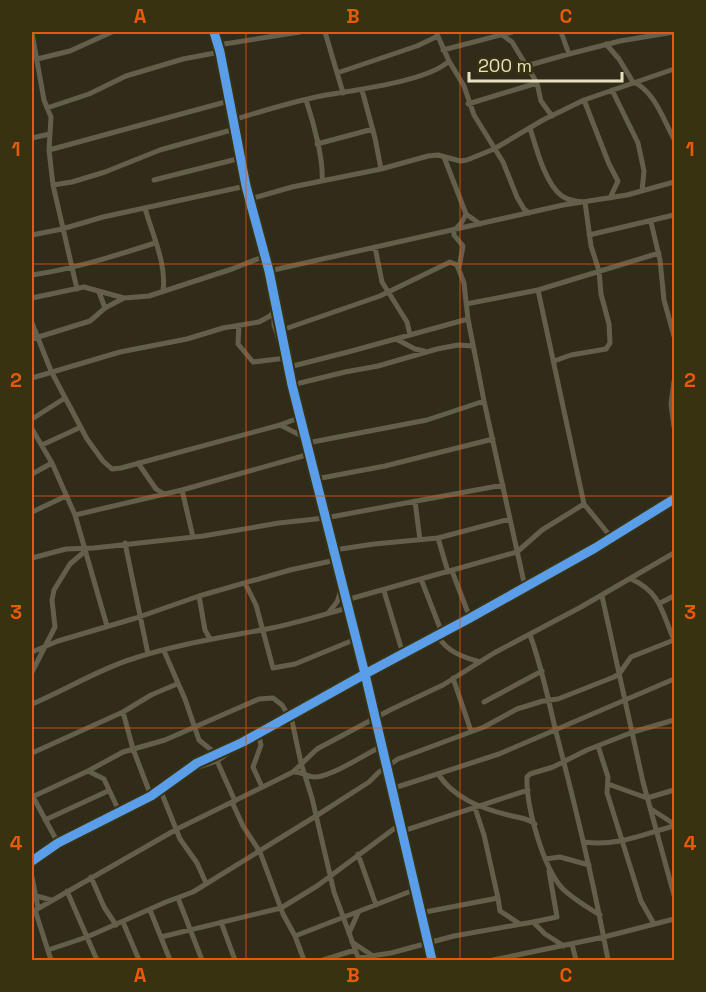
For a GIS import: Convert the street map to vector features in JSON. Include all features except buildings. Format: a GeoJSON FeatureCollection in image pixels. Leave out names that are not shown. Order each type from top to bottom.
{"type":"FeatureCollection","features":[{"type":"Feature","properties":{"kind":"street"},"geometry":{"type":"LineString","coordinates":[[37,59],[70,51],[112,32]]}},
{"type":"Feature","properties":{"kind":"street"},"geometry":{"type":"LineString","coordinates":[[214,32],[246,186],[276,299],[279,332]]}},
{"type":"Feature","properties":{"kind":"street"},"geometry":{"type":"LineString","coordinates":[[47,108],[88,94],[126,76],[219,49],[300,32]]}},
{"type":"Feature","properties":{"kind":"street"},"geometry":{"type":"LineString","coordinates":[[327,32],[343,93]]}},
{"type":"Feature","properties":{"kind":"street"},"geometry":{"type":"LineString","coordinates":[[443,51],[512,32]]}},
{"type":"Feature","properties":{"kind":"street"},"geometry":{"type":"LineString","coordinates":[[561,32],[568,54]]}},
{"type":"Feature","properties":{"kind":"street"},"geometry":{"type":"LineString","coordinates":[[526,66],[606,44],[675,32]]}},
{"type":"Feature","properties":{"kind":"street"},"geometry":{"type":"LineString","coordinates":[[32,33],[51,121],[49,150],[53,185],[77,289]]}},
{"type":"Feature","properties":{"kind":"street"},"geometry":{"type":"LineString","coordinates":[[337,73],[417,46],[437,34],[443,51],[464,86],[468,104],[503,162],[514,192],[525,212]]}},
{"type":"Feature","properties":{"kind":"street"},"geometry":{"type":"LineString","coordinates":[[501,34],[510,39],[537,83],[541,101],[552,116]]}},
{"type":"Feature","properties":{"kind":"street"},"geometry":{"type":"LineString","coordinates":[[606,44],[620,59],[633,82],[639,84],[648,93],[675,139]]}},
{"type":"Feature","properties":{"kind":"street"},"geometry":{"type":"LineString","coordinates":[[233,120],[306,100],[420,76],[449,61]]}},
{"type":"Feature","properties":{"kind":"street"},"geometry":{"type":"LineString","coordinates":[[437,69],[454,70]]}},
{"type":"Feature","properties":{"kind":"street"},"geometry":{"type":"LineString","coordinates":[[250,199],[428,156],[467,160],[494,149],[584,100],[675,69]]}},
{"type":"Feature","properties":{"kind":"street"},"geometry":{"type":"LineString","coordinates":[[468,104],[537,83]]}},
{"type":"Feature","properties":{"kind":"street"},"geometry":{"type":"LineString","coordinates":[[362,90],[381,169]]}},
{"type":"Feature","properties":{"kind":"street"},"geometry":{"type":"LineString","coordinates":[[612,90],[638,143],[644,171],[642,191]]}},
{"type":"Feature","properties":{"kind":"street"},"geometry":{"type":"LineString","coordinates":[[306,100],[315,129],[322,166],[322,181]]}},
{"type":"Feature","properties":{"kind":"street"},"geometry":{"type":"LineString","coordinates":[[584,100],[618,181],[610,198]]}},
{"type":"Feature","properties":{"kind":"street"},"geometry":{"type":"LineString","coordinates":[[49,150],[229,101]]}},
{"type":"Feature","properties":{"kind":"street"},"geometry":{"type":"LineString","coordinates":[[530,128],[536,148],[555,190],[570,200],[585,202]]}},
{"type":"Feature","properties":{"kind":"street"},"geometry":{"type":"LineString","coordinates":[[53,185],[105,172],[160,150],[235,129]]}},
{"type":"Feature","properties":{"kind":"street"},"geometry":{"type":"LineString","coordinates":[[317,144],[373,129]]}},
{"type":"Feature","properties":{"kind":"street"},"geometry":{"type":"LineString","coordinates":[[32,138],[50,134]]}},
{"type":"Feature","properties":{"kind":"street"},"geometry":{"type":"LineString","coordinates":[[444,157],[466,214],[482,225]]}},
{"type":"Feature","properties":{"kind":"street"},"geometry":{"type":"LineString","coordinates":[[154,180],[241,158]]}},
{"type":"Feature","properties":{"kind":"street"},"geometry":{"type":"LineString","coordinates":[[269,271],[482,225],[525,212],[610,198],[675,182]]}},
{"type":"Feature","properties":{"kind":"street"},"geometry":{"type":"LineString","coordinates":[[32,235],[246,186]]}},
{"type":"Feature","properties":{"kind":"street"},"geometry":{"type":"LineString","coordinates":[[554,361],[608,347],[609,324],[601,294],[599,271],[589,235],[585,202]]}},
{"type":"Feature","properties":{"kind":"street"},"geometry":{"type":"LineString","coordinates":[[145,208],[162,263],[165,281],[163,291]]}},
{"type":"Feature","properties":{"kind":"street"},"geometry":{"type":"LineString","coordinates":[[454,231],[466,214]]}},
{"type":"Feature","properties":{"kind":"street"},"geometry":{"type":"LineString","coordinates":[[589,235],[675,215]]}},
{"type":"Feature","properties":{"kind":"street"},"geometry":{"type":"LineString","coordinates":[[651,222],[659,253],[662,291],[675,336]]}},
{"type":"Feature","properties":{"kind":"street"},"geometry":{"type":"LineString","coordinates":[[454,231],[454,235],[463,246],[459,270]]}},
{"type":"Feature","properties":{"kind":"street"},"geometry":{"type":"LineString","coordinates":[[32,275],[91,263],[103,257],[155,243]]}},
{"type":"Feature","properties":{"kind":"street"},"geometry":{"type":"LineString","coordinates":[[375,247],[382,282],[406,322],[410,335]]}},
{"type":"Feature","properties":{"kind":"street"},"geometry":{"type":"LineString","coordinates":[[466,304],[538,290],[659,253]]}},
{"type":"Feature","properties":{"kind":"street"},"geometry":{"type":"LineString","coordinates":[[32,298],[88,287],[124,298],[149,296],[265,256]]}},
{"type":"Feature","properties":{"kind":"street"},"geometry":{"type":"LineString","coordinates":[[279,332],[388,292],[450,262],[455,263],[464,283],[468,319],[484,401],[525,587]]}},
{"type":"Feature","properties":{"kind":"street"},"geometry":{"type":"LineString","coordinates":[[165,281],[172,289]]}},
{"type":"Feature","properties":{"kind":"street"},"geometry":{"type":"LineString","coordinates":[[538,290],[584,504],[611,537]]}},
{"type":"Feature","properties":{"kind":"street"},"geometry":{"type":"LineString","coordinates":[[99,292],[105,308]]}},
{"type":"Feature","properties":{"kind":"street"},"geometry":{"type":"LineString","coordinates":[[35,337],[90,321],[105,308],[124,298]]}},
{"type":"Feature","properties":{"kind":"street"},"geometry":{"type":"LineString","coordinates":[[276,299],[273,318],[288,363],[365,674],[432,960]]}},
{"type":"Feature","properties":{"kind":"street"},"geometry":{"type":"LineString","coordinates":[[32,378],[120,352],[259,322],[274,311]]}},
{"type":"Feature","properties":{"kind":"street"},"geometry":{"type":"LineString","coordinates":[[239,325],[237,342],[253,362],[288,363],[396,339],[468,319]]}},
{"type":"Feature","properties":{"kind":"street"},"geometry":{"type":"LineString","coordinates":[[259,322],[268,324],[279,332]]}},
{"type":"Feature","properties":{"kind":"street"},"geometry":{"type":"LineString","coordinates":[[32,323],[35,337],[65,398],[97,454],[112,469],[280,425],[300,417]]}},
{"type":"Feature","properties":{"kind":"street"},"geometry":{"type":"LineString","coordinates":[[396,339],[415,349],[426,351]]}},
{"type":"Feature","properties":{"kind":"street"},"geometry":{"type":"LineString","coordinates":[[292,385],[333,374],[378,366],[449,346],[473,346]]}},
{"type":"Feature","properties":{"kind":"street"},"geometry":{"type":"LineString","coordinates":[[675,381],[671,404],[675,427]]}},
{"type":"Feature","properties":{"kind":"street"},"geometry":{"type":"LineString","coordinates":[[32,419],[65,398]]}},
{"type":"Feature","properties":{"kind":"street"},"geometry":{"type":"LineString","coordinates":[[280,425],[306,440],[427,420],[484,401]]}},
{"type":"Feature","properties":{"kind":"street"},"geometry":{"type":"LineString","coordinates":[[32,441],[41,444],[81,427]]}},
{"type":"Feature","properties":{"kind":"street"},"geometry":{"type":"LineString","coordinates":[[32,432],[52,463],[75,515],[107,626]]}},
{"type":"Feature","properties":{"kind":"street"},"geometry":{"type":"LineString","coordinates":[[316,479],[385,466],[493,439]]}},
{"type":"Feature","properties":{"kind":"street"},"geometry":{"type":"LineString","coordinates":[[75,515],[182,490],[310,454]]}},
{"type":"Feature","properties":{"kind":"street"},"geometry":{"type":"LineString","coordinates":[[32,474],[52,463]]}},
{"type":"Feature","properties":{"kind":"street"},"geometry":{"type":"LineString","coordinates":[[138,464],[156,489],[164,494]]}},
{"type":"Feature","properties":{"kind":"street"},"geometry":{"type":"LineString","coordinates":[[32,558],[51,551],[84,550],[125,543],[193,537],[326,518],[503,485]]}},
{"type":"Feature","properties":{"kind":"street"},"geometry":{"type":"LineString","coordinates":[[182,490],[193,537]]}},
{"type":"Feature","properties":{"kind":"street"},"geometry":{"type":"LineString","coordinates":[[32,512],[66,496]]}},
{"type":"Feature","properties":{"kind":"street"},"geometry":{"type":"LineString","coordinates":[[32,861],[58,843],[151,796],[182,772],[215,753],[243,742],[470,618],[675,500]]}},
{"type":"Feature","properties":{"kind":"street"},"geometry":{"type":"LineString","coordinates":[[415,501],[420,540]]}},
{"type":"Feature","properties":{"kind":"street"},"geometry":{"type":"LineString","coordinates":[[32,704],[108,668],[148,654],[328,613],[384,591],[516,552],[542,530],[584,504]]}},
{"type":"Feature","properties":{"kind":"street"},"geometry":{"type":"LineString","coordinates":[[334,550],[383,542],[438,538],[510,519]]}},
{"type":"Feature","properties":{"kind":"street"},"geometry":{"type":"LineString","coordinates":[[438,538],[470,618]]}},
{"type":"Feature","properties":{"kind":"street"},"geometry":{"type":"LineString","coordinates":[[125,543],[142,616],[148,654]]}},
{"type":"Feature","properties":{"kind":"street"},"geometry":{"type":"LineString","coordinates":[[32,672],[48,645],[55,627],[52,600],[54,591],[70,564],[84,550]]}},
{"type":"Feature","properties":{"kind":"street"},"geometry":{"type":"LineString","coordinates":[[35,910],[177,829],[293,772],[317,749],[427,693],[675,553]]}},
{"type":"Feature","properties":{"kind":"street"},"geometry":{"type":"LineString","coordinates":[[32,652],[199,596],[336,560]]}},
{"type":"Feature","properties":{"kind":"street"},"geometry":{"type":"LineString","coordinates":[[421,579],[443,645],[461,657],[480,662]]}},
{"type":"Feature","properties":{"kind":"street"},"geometry":{"type":"LineString","coordinates":[[48,950],[87,937],[193,892],[369,782],[398,759],[495,722],[517,709],[550,699],[558,699],[620,674],[631,657],[674,640],[660,603],[642,584],[631,579]]}},
{"type":"Feature","properties":{"kind":"street"},"geometry":{"type":"LineString","coordinates":[[245,583],[254,599],[271,665],[276,669],[356,639]]}},
{"type":"Feature","properties":{"kind":"street"},"geometry":{"type":"LineString","coordinates":[[328,613],[337,602],[342,587]]}},
{"type":"Feature","properties":{"kind":"street"},"geometry":{"type":"LineString","coordinates":[[384,591],[403,654]]}},
{"type":"Feature","properties":{"kind":"street"},"geometry":{"type":"LineString","coordinates":[[199,596],[205,630],[210,639]]}},
{"type":"Feature","properties":{"kind":"street"},"geometry":{"type":"LineString","coordinates":[[602,596],[647,798],[675,895]]}},
{"type":"Feature","properties":{"kind":"street"},"geometry":{"type":"LineString","coordinates":[[660,603],[675,596]]}},
{"type":"Feature","properties":{"kind":"street"},"geometry":{"type":"LineString","coordinates":[[530,635],[550,699],[565,761],[608,960]]}},
{"type":"Feature","properties":{"kind":"street"},"geometry":{"type":"LineString","coordinates":[[164,651],[185,699],[199,740],[215,753]]}},
{"type":"Feature","properties":{"kind":"street"},"geometry":{"type":"LineString","coordinates":[[484,702],[542,671]]}},
{"type":"Feature","properties":{"kind":"street"},"geometry":{"type":"LineString","coordinates":[[453,678],[471,731]]}},
{"type":"Feature","properties":{"kind":"street"},"geometry":{"type":"LineString","coordinates":[[391,789],[499,754],[675,680]]}},
{"type":"Feature","properties":{"kind":"street"},"geometry":{"type":"LineString","coordinates":[[32,753],[123,712],[151,694],[177,684]]}},
{"type":"Feature","properties":{"kind":"street"},"geometry":{"type":"LineString","coordinates":[[58,843],[32,796],[88,771],[123,752],[195,729],[264,698],[276,700],[290,715],[330,875],[358,959],[391,953],[427,942],[557,917],[548,868],[530,801],[528,776],[633,732],[675,720]]}},
{"type":"Feature","properties":{"kind":"street"},"geometry":{"type":"LineString","coordinates":[[123,712],[133,749],[151,796]]}},
{"type":"Feature","properties":{"kind":"street"},"geometry":{"type":"LineString","coordinates":[[258,734],[261,748],[253,767],[262,787]]}},
{"type":"Feature","properties":{"kind":"street"},"geometry":{"type":"LineString","coordinates":[[182,772],[217,761],[243,742]]}},
{"type":"Feature","properties":{"kind":"street"},"geometry":{"type":"LineString","coordinates":[[293,772],[314,777],[329,773],[382,746]]}},
{"type":"Feature","properties":{"kind":"street"},"geometry":{"type":"LineString","coordinates":[[598,746],[607,772],[607,792],[622,842],[641,901],[654,924]]}},
{"type":"Feature","properties":{"kind":"street"},"geometry":{"type":"LineString","coordinates":[[217,761],[243,826],[260,852],[304,960]]}},
{"type":"Feature","properties":{"kind":"street"},"geometry":{"type":"LineString","coordinates":[[88,771],[102,777],[119,811]]}},
{"type":"Feature","properties":{"kind":"street"},"geometry":{"type":"LineString","coordinates":[[438,774],[454,793],[505,815],[528,819],[535,824]]}},
{"type":"Feature","properties":{"kind":"street"},"geometry":{"type":"LineString","coordinates":[[608,784],[647,798],[675,790]]}},
{"type":"Feature","properties":{"kind":"street"},"geometry":{"type":"LineString","coordinates":[[160,789],[180,839],[197,863],[206,883]]}},
{"type":"Feature","properties":{"kind":"street"},"geometry":{"type":"LineString","coordinates":[[161,938],[189,929],[281,908],[308,892],[358,854],[400,829],[482,806],[528,790]]}},
{"type":"Feature","properties":{"kind":"street"},"geometry":{"type":"LineString","coordinates":[[45,820],[108,791]]}},
{"type":"Feature","properties":{"kind":"street"},"geometry":{"type":"LineString","coordinates":[[514,795],[530,801]]}},
{"type":"Feature","properties":{"kind":"street"},"geometry":{"type":"LineString","coordinates":[[475,808],[484,835],[500,911],[520,924]]}},
{"type":"Feature","properties":{"kind":"street"},"geometry":{"type":"LineString","coordinates":[[650,808],[675,825]]}},
{"type":"Feature","properties":{"kind":"street"},"geometry":{"type":"LineString","coordinates":[[584,842],[600,844],[622,842],[675,825]]}},
{"type":"Feature","properties":{"kind":"street"},"geometry":{"type":"LineString","coordinates":[[358,854],[376,905]]}},
{"type":"Feature","properties":{"kind":"street"},"geometry":{"type":"LineString","coordinates":[[545,859],[560,857],[589,865]]}},
{"type":"Feature","properties":{"kind":"street"},"geometry":{"type":"LineString","coordinates":[[548,868],[569,894],[600,915]]}},
{"type":"Feature","properties":{"kind":"street"},"geometry":{"type":"LineString","coordinates":[[91,877],[104,907],[116,925]]}},
{"type":"Feature","properties":{"kind":"street"},"geometry":{"type":"LineString","coordinates":[[32,878],[35,910],[51,960]]}},
{"type":"Feature","properties":{"kind":"street"},"geometry":{"type":"LineString","coordinates":[[295,936],[414,890]]}},
{"type":"Feature","properties":{"kind":"street"},"geometry":{"type":"LineString","coordinates":[[67,891],[97,960]]}},
{"type":"Feature","properties":{"kind":"street"},"geometry":{"type":"LineString","coordinates":[[33,895],[51,900]]}},
{"type":"Feature","properties":{"kind":"street"},"geometry":{"type":"LineString","coordinates":[[178,898],[202,960]]}},
{"type":"Feature","properties":{"kind":"street"},"geometry":{"type":"LineString","coordinates":[[420,913],[498,898]]}},
{"type":"Feature","properties":{"kind":"street"},"geometry":{"type":"LineString","coordinates":[[150,910],[170,960]]}},
{"type":"Feature","properties":{"kind":"street"},"geometry":{"type":"LineString","coordinates":[[349,933],[359,912]]}},
{"type":"Feature","properties":{"kind":"street"},"geometry":{"type":"LineString","coordinates":[[493,960],[604,937],[675,919]]}},
{"type":"Feature","properties":{"kind":"street"},"geometry":{"type":"LineString","coordinates":[[123,922],[139,960]]}},
{"type":"Feature","properties":{"kind":"street"},"geometry":{"type":"LineString","coordinates":[[221,922],[235,960]]}},
{"type":"Feature","properties":{"kind":"street"},"geometry":{"type":"LineString","coordinates":[[533,922],[545,934],[564,946]]}},
{"type":"Feature","properties":{"kind":"street"},"geometry":{"type":"LineString","coordinates":[[352,942],[373,956]]}},
{"type":"Feature","properties":{"kind":"street"},"geometry":{"type":"LineString","coordinates":[[572,944],[576,960]]}},
{"type":"Feature","properties":{"kind":"street"},"geometry":{"type":"LineString","coordinates":[[323,960],[355,950]]}},
{"type":"Feature","properties":{"kind":"street"},"geometry":{"type":"LineString","coordinates":[[534,952],[537,960]]}},
{"type":"Feature","properties":{"kind":"cycle path"},"geometry":{"type":"LineString","coordinates":[[214,32],[220,52],[246,186],[269,271],[292,385],[365,674],[432,960]]}},
{"type":"Feature","properties":{"kind":"cycle path"},"geometry":{"type":"LineString","coordinates":[[32,861],[58,843],[151,796],[197,763],[243,742],[470,618],[595,548],[674,499]]}}]}
